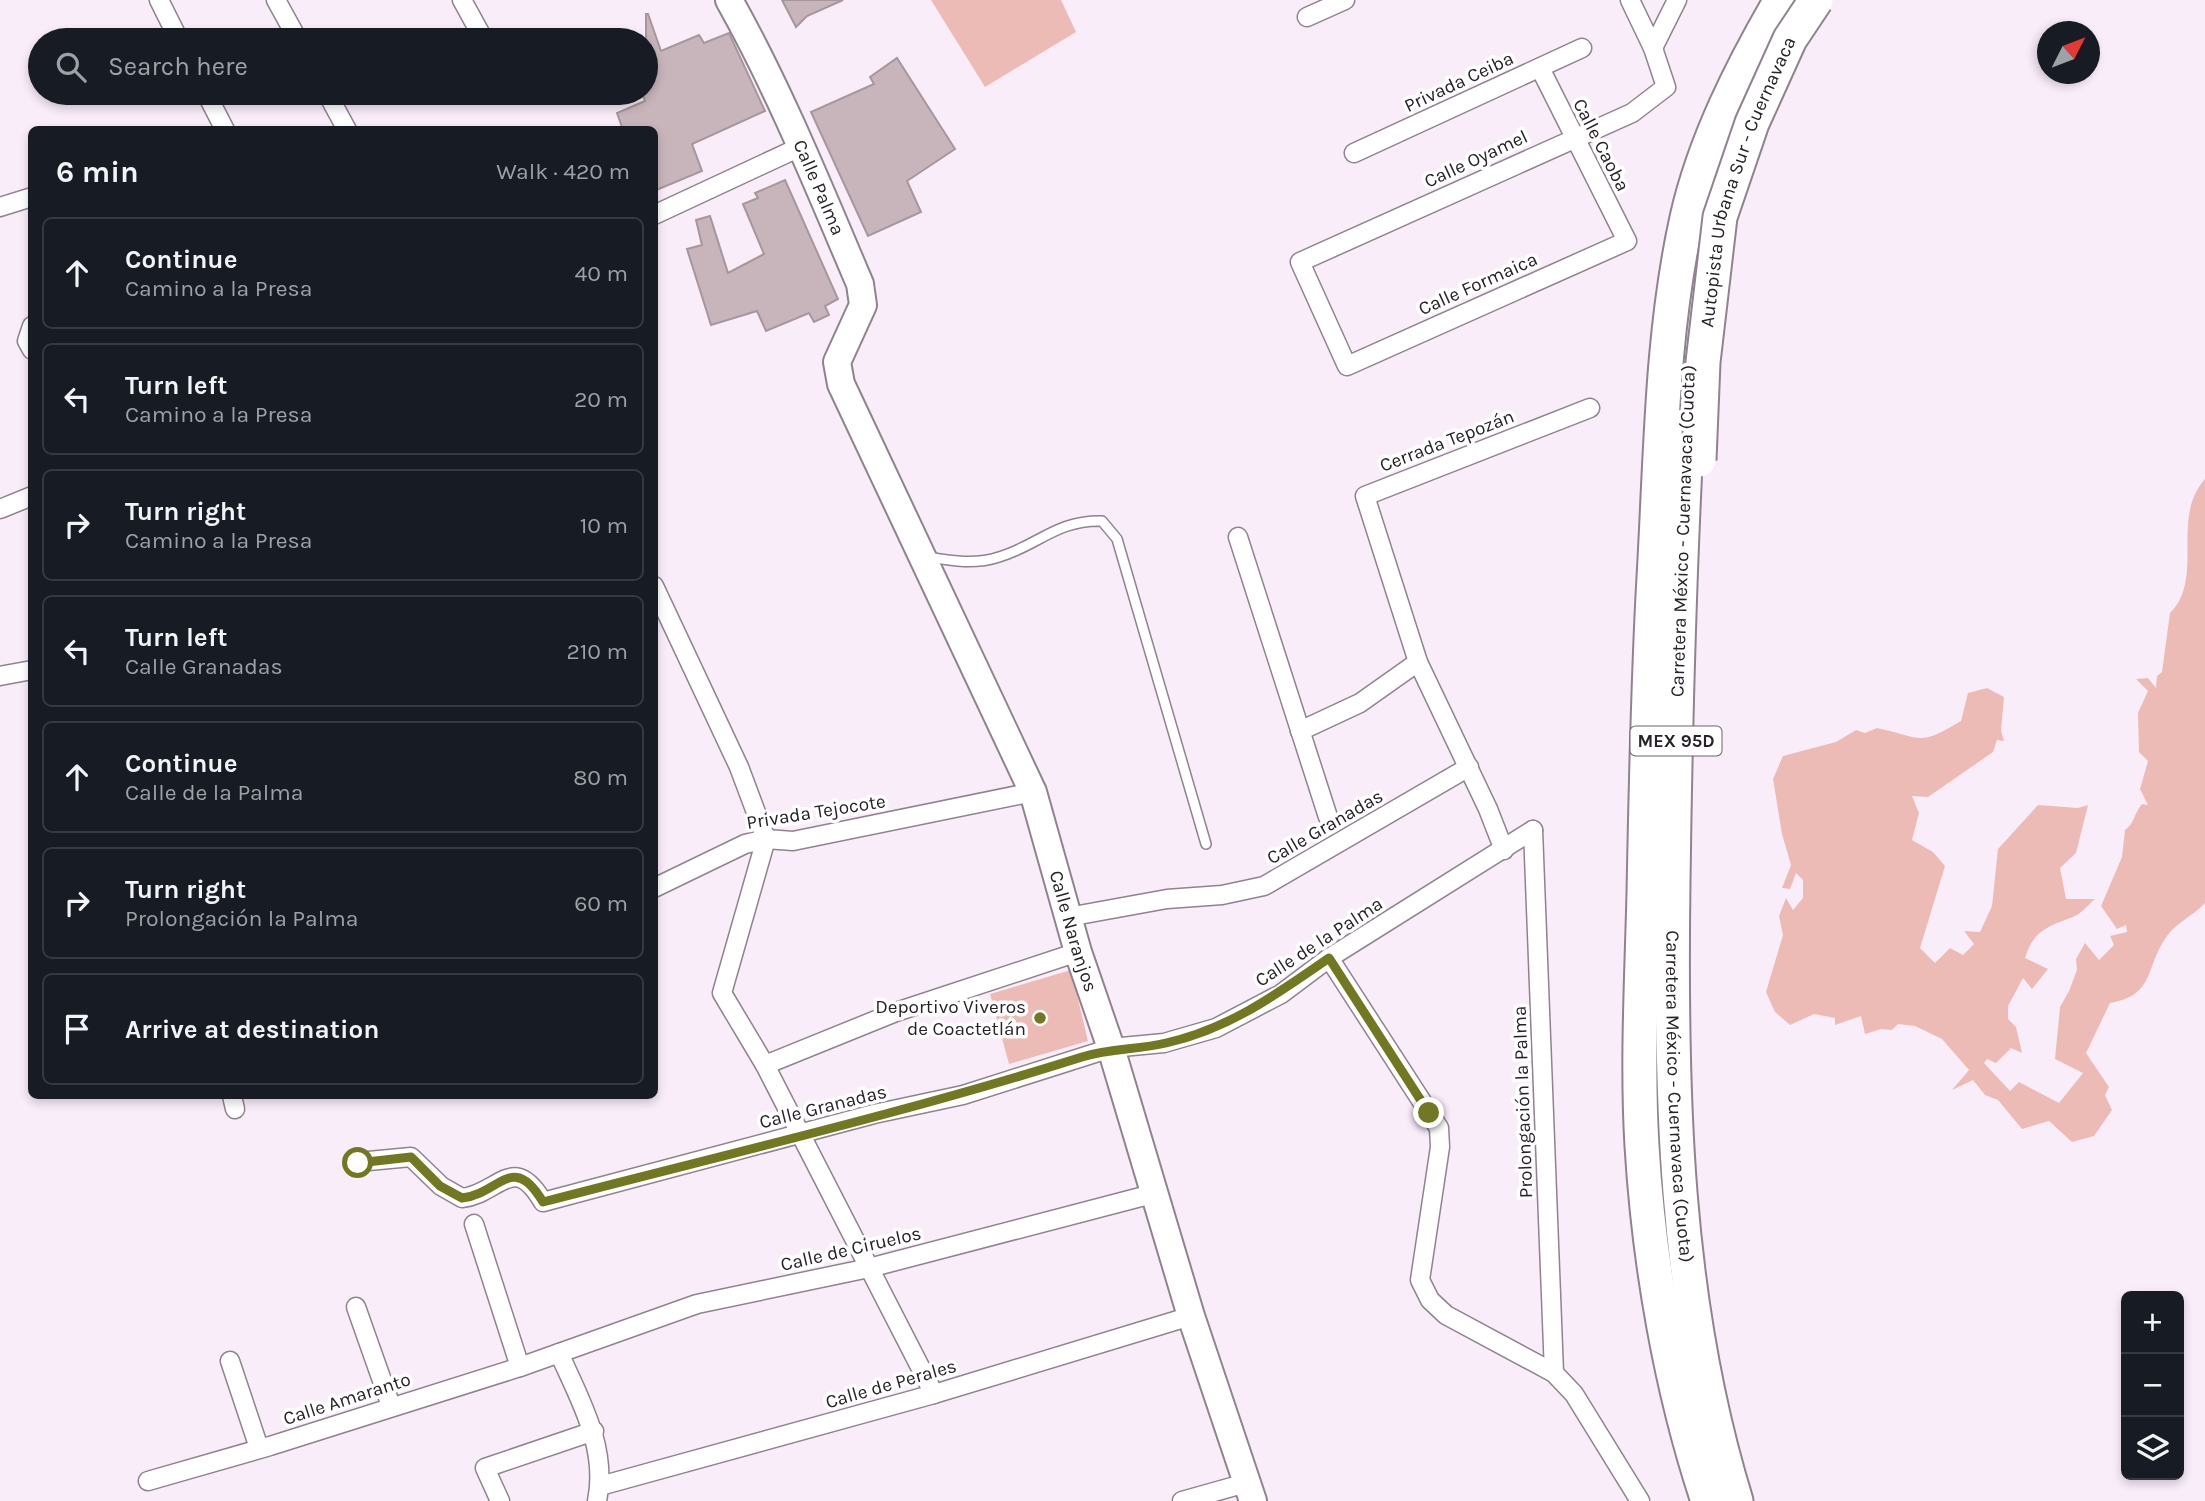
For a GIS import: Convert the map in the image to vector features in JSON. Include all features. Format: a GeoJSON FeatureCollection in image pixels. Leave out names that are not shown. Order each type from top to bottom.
{"type":"FeatureCollection","features":[{"type":"Feature","properties":{"kind":"highway","name":"Carretera México - Cuernavaca (Cuota)"},"geometry":{"type":"LineString","coordinates":[[1709,1501],[1677,1395],[1662,1318],[1642,1149],[1640,1056],[1649,673],[1670,305],[1685,228],[1703,164],[1719,124],[1753,48],[1782,0]]}},
{"type":"Feature","properties":{"kind":"highway","name":"Autopista Urbana Sur - Cuernavaca"},"geometry":{"type":"LineString","coordinates":[[1737,1501],[1707,1375],[1692,1285],[1683,1181],[1684,805],[1703,362],[1720,217],[1752,122],[1790,39],[1816,0]]}},
{"type":"Feature","properties":{"kind":"street"},"geometry":{"type":"LineString","coordinates":[[159,0],[173,28]]}},
{"type":"Feature","properties":{"kind":"street"},"geometry":{"type":"LineString","coordinates":[[275,0],[291,28]]}},
{"type":"Feature","properties":{"kind":"street"},"geometry":{"type":"LineString","coordinates":[[462,0],[477,28]]}},
{"type":"Feature","properties":{"kind":"street","name":"Calle Palma"},"geometry":{"type":"LineString","coordinates":[[729,0],[761,59],[860,284],[863,305],[837,362],[841,384]]}},
{"type":"Feature","properties":{"kind":"street"},"geometry":{"type":"LineString","coordinates":[[1307,17],[1345,0]]}},
{"type":"Feature","properties":{"kind":"street"},"geometry":{"type":"LineString","coordinates":[[1630,0],[1653,48]]}},
{"type":"Feature","properties":{"kind":"street"},"geometry":{"type":"LineString","coordinates":[[1653,48],[1677,0]]}},
{"type":"Feature","properties":{"kind":"street","name":"Privada Ceiba"},"geometry":{"type":"LineString","coordinates":[[1354,153],[1581,48]]}},
{"type":"Feature","properties":{"kind":"street","name":"Calle Oyamel"},"geometry":{"type":"LineString","coordinates":[[1347,366],[1300,262],[1632,113],[1666,87],[1653,48]]}},
{"type":"Feature","properties":{"kind":"street","name":"Calle Caoba"},"geometry":{"type":"LineString","coordinates":[[1540,68],[1627,241]]}},
{"type":"Feature","properties":{"kind":"street"},"geometry":{"type":"LineString","coordinates":[[212,105],[223,126]]}},
{"type":"Feature","properties":{"kind":"street"},"geometry":{"type":"LineString","coordinates":[[333,105],[345,126]]}},
{"type":"Feature","properties":{"kind":"street"},"geometry":{"type":"LineString","coordinates":[[658,213],[800,147]]}},
{"type":"Feature","properties":{"kind":"street"},"geometry":{"type":"LineString","coordinates":[[0,206],[28,198]]}},
{"type":"Feature","properties":{"kind":"street","name":"Calle Formaica"},"geometry":{"type":"LineString","coordinates":[[1347,366],[1627,241]]}},
{"type":"Feature","properties":{"kind":"street","name":"Calle Naranjos"},"geometry":{"type":"LineString","coordinates":[[841,384],[1033,792],[1078,952],[1111,1048],[1192,1317],[1250,1492]]}},
{"type":"Feature","properties":{"kind":"street","name":"Cerrada Tepozán"},"geometry":{"type":"LineString","coordinates":[[1504,850],[1469,767],[1418,662],[1365,496],[1590,408]]}},
{"type":"Feature","properties":{"kind":"street"},"geometry":{"type":"LineString","coordinates":[[0,509],[28,498]]}},
{"type":"Feature","properties":{"kind":"street"},"geometry":{"type":"LineString","coordinates":[[1238,537],[1328,817]]}},
{"type":"Feature","properties":{"kind":"street"},"geometry":{"type":"LineString","coordinates":[[658,595],[739,767],[766,839],[722,993],[765,1065],[934,1394]]}},
{"type":"Feature","properties":{"kind":"street"},"geometry":{"type":"LineString","coordinates":[[1300,731],[1360,703],[1418,662]]}},
{"type":"Feature","properties":{"kind":"street"},"geometry":{"type":"LineString","coordinates":[[0,676],[28,671]]}},
{"type":"Feature","properties":{"kind":"street","name":"Calle Granadas"},"geometry":{"type":"LineString","coordinates":[[1068,917],[1167,899],[1222,895],[1265,886],[1469,767]]}},
{"type":"Feature","properties":{"kind":"street","name":"Privada Tejocote"},"geometry":{"type":"LineString","coordinates":[[658,886],[745,844],[766,839],[793,841],[1033,792]]}},
{"type":"Feature","properties":{"kind":"street","name":"Calle de la Palma"},"geometry":{"type":"LineString","coordinates":[[1111,1048],[1164,1044],[1216,1028],[1281,994],[1329,958],[1533,830]]}},
{"type":"Feature","properties":{"kind":"street","name":"Prolongación la Palma"},"geometry":{"type":"LineString","coordinates":[[1533,830],[1554,1373]]}},
{"type":"Feature","properties":{"kind":"street"},"geometry":{"type":"LineString","coordinates":[[765,1065],[896,1012],[1078,952]]}},
{"type":"Feature","properties":{"kind":"street"},"geometry":{"type":"LineString","coordinates":[[1329,958],[1439,1128],[1440,1147],[1420,1280],[1430,1300],[1446,1315],[1554,1373],[1574,1394],[1640,1501]]}},
{"type":"Feature","properties":{"kind":"street","name":"Calle Granadas"},"geometry":{"type":"LineString","coordinates":[[358,1163],[411,1157],[440,1186],[462,1198],[476,1195],[503,1179],[516,1177],[528,1182],[543,1202],[801,1134],[963,1095],[1111,1048]]}},
{"type":"Feature","properties":{"kind":"street","name":"Calle de Ciruelos"},"geometry":{"type":"LineString","coordinates":[[559,1353],[697,1304],[869,1268],[1156,1193]]}},
{"type":"Feature","properties":{"kind":"street"},"geometry":{"type":"LineString","coordinates":[[474,1224],[520,1367]]}},
{"type":"Feature","properties":{"kind":"street"},"geometry":{"type":"LineString","coordinates":[[356,1307],[391,1406]]}},
{"type":"Feature","properties":{"kind":"street","name":"Calle de Perales"},"geometry":{"type":"LineString","coordinates":[[599,1493],[1192,1317]]}},
{"type":"Feature","properties":{"kind":"street"},"geometry":{"type":"LineString","coordinates":[[559,1353],[594,1431],[599,1493]]}},
{"type":"Feature","properties":{"kind":"street","name":"Calle Amaranto"},"geometry":{"type":"LineString","coordinates":[[148,1481],[559,1353]]}},
{"type":"Feature","properties":{"kind":"street"},"geometry":{"type":"LineString","coordinates":[[230,1362],[259,1448]]}},
{"type":"Feature","properties":{"kind":"street"},"geometry":{"type":"LineString","coordinates":[[500,1501],[485,1468],[594,1431]]}},
{"type":"Feature","properties":{"kind":"street"},"geometry":{"type":"LineString","coordinates":[[1182,1501],[1250,1492]]}},
{"type":"Feature","properties":{"kind":"lane"},"geometry":{"type":"LineString","coordinates":[[922,557],[969,563],[999,557],[1076,520],[1102,521],[1117,539],[1206,844]]}},
{"type":"Feature","properties":{"kind":"shaded area"},"geometry":{"type":"Polygon","coordinates":[[[931,0],[1061,0],[1076,32],[985,87],[931,0]]]}},
{"type":"Feature","properties":{"kind":"shaded area"},"geometry":{"type":"Polygon","coordinates":[[[2205,479],[2205,903],[2167,936],[2142,987],[2125,999],[2110,1003],[2086,1053],[2109,1087],[2105,1095],[2112,1110],[2094,1136],[2072,1142],[2049,1121],[2022,1129],[1998,1100],[1985,1095],[1973,1080],[1952,1090],[1969,1070],[1942,1039],[1915,1026],[1898,1024],[1892,1030],[1881,1029],[1865,1034],[1861,1016],[1835,1025],[1835,1018],[1814,1014],[1790,1025],[1775,1012],[1766,992],[1783,935],[1779,916],[1786,898],[1793,910],[1803,898],[1803,880],[1796,873],[1790,889],[1782,888],[1791,865],[1782,834],[1773,779],[1783,756],[1836,742],[1856,730],[1865,733],[1877,728],[1920,738],[1936,734],[1961,721],[1968,693],[1987,688],[2004,697],[2001,731],[2004,741],[1997,740],[1993,752],[1928,797],[1912,796],[1919,813],[1912,840],[1933,852],[1945,866],[1920,948],[1935,963],[1950,948],[1963,955],[1974,944],[1964,931],[1980,932],[1992,906],[1998,849],[2038,805],[2078,808],[2088,805],[2076,853],[2060,868],[2066,899],[2095,899],[2079,914],[2049,927],[2032,941],[2025,958],[2048,969],[2032,989],[2023,978],[2008,1006],[2008,1019],[2016,1027],[2022,1053],[2011,1048],[1996,1063],[1987,1059],[1984,1063],[2010,1091],[2019,1082],[2059,1103],[2083,1073],[2055,1059],[2060,1007],[2077,970],[2076,959],[2085,943],[2099,960],[2114,945],[2110,936],[2127,932],[2126,925],[2117,929],[2101,906],[2122,857],[2125,830],[2142,804],[2148,805],[2140,789],[2148,761],[2139,752],[2138,713],[2148,691],[2136,679],[2148,678],[2156,688],[2157,676],[2162,672],[2170,613],[2180,599],[2185,583],[2190,511],[2195,494],[2205,479]]]}},
{"type":"Feature","properties":{"kind":"shaded area","name":"Deportivo Viveros de Coactetlán"},"geometry":{"type":"Polygon","coordinates":[[[1071,970],[1088,1041],[1009,1064],[990,994],[1071,970]]]}},
{"type":"Feature","properties":{"kind":"building"},"geometry":{"type":"Polygon","coordinates":[[[782,0],[843,0],[807,16],[796,27],[782,0]]]}},
{"type":"Feature","properties":{"kind":"building"},"geometry":{"type":"Polygon","coordinates":[[[646,14],[648,14],[653,28],[646,28],[646,14]]]}},
{"type":"Feature","properties":{"kind":"building"},"geometry":{"type":"Polygon","coordinates":[[[729,33],[765,111],[692,144],[702,171],[658,189],[658,126],[622,126],[617,113],[636,105],[658,105],[658,42],[661,51],[699,35],[704,43],[729,33]]]}},
{"type":"Feature","properties":{"kind":"building"},"geometry":{"type":"Polygon","coordinates":[[[897,58],[955,149],[907,181],[921,212],[868,236],[811,112],[874,84],[870,77],[897,58]]]}},
{"type":"Feature","properties":{"kind":"building"},"geometry":{"type":"Polygon","coordinates":[[[785,180],[838,299],[825,306],[829,315],[814,322],[809,313],[766,331],[757,311],[711,325],[687,249],[702,245],[696,220],[710,216],[728,273],[764,254],[743,204],[758,198],[755,193],[785,180]]]}},
{"type":"Feature","properties":{"kind":"place","name":"Deportivo Viveros de Coactetlán"},"geometry":{"type":"Point","coordinates":[1040,1018]}},
{"type":"Feature","properties":{"kind":"route"},"geometry":{"type":"LineString","coordinates":[[358,1163],[380,1158],[411,1157],[440,1186],[462,1198],[476,1195],[503,1179],[522,1178],[536,1189],[543,1202],[874,1114],[963,1095],[1111,1048],[1164,1044],[1216,1028],[1281,994],[1329,958],[1429,1113]]}}]}
